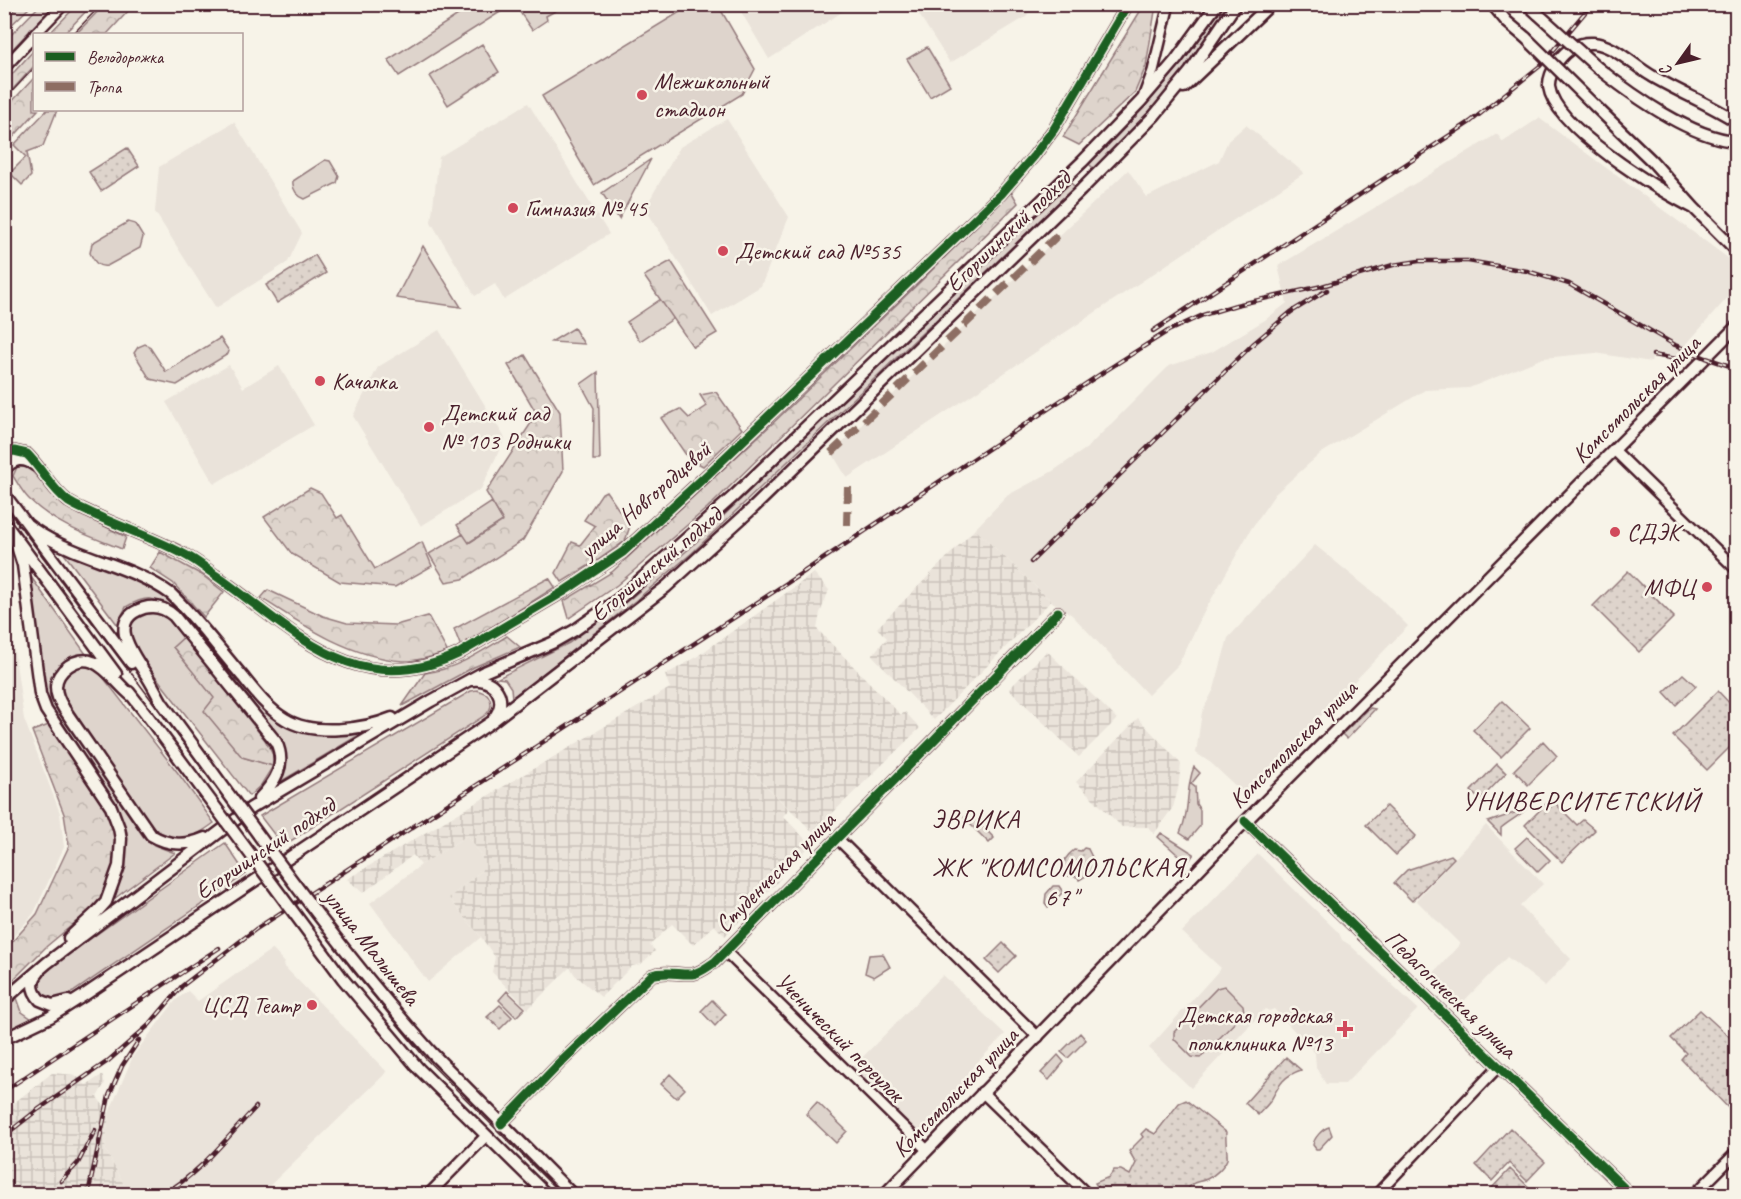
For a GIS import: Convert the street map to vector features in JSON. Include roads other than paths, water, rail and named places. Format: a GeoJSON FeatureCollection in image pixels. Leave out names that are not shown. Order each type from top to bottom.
{"type":"FeatureCollection","features":[{"type":"Feature","properties":{"kind":"main road","name":"Егоршинский подход"},"geometry":{"type":"LineString","coordinates":[[4,1000],[47,963],[251,808],[430,701],[484,672],[552,643],[575,630],[620,598],[799,435],[1082,162],[1141,101],[1176,60],[1217,4]]}},
{"type":"Feature","properties":{"kind":"main road","name":"Егоршинский подход"},"geometry":{"type":"LineString","coordinates":[[4,1039],[50,1017],[83,996],[490,723],[640,608],[723,537],[1081,190],[1154,116],[1190,72],[1236,4]]}},
{"type":"Feature","properties":{"kind":"main road"},"geometry":{"type":"LineString","coordinates":[[1154,116],[1270,4]]}},
{"type":"Feature","properties":{"kind":"main road"},"geometry":{"type":"LineString","coordinates":[[1481,4],[1508,22]]}},
{"type":"Feature","properties":{"kind":"main road"},"geometry":{"type":"LineString","coordinates":[[1492,4],[1652,161],[1694,208],[1737,250]]}},
{"type":"Feature","properties":{"kind":"main road"},"geometry":{"type":"LineString","coordinates":[[1527,4],[1598,68],[1634,96],[1707,135],[1737,141]]}},
{"type":"Feature","properties":{"kind":"main road"},"geometry":{"type":"LineString","coordinates":[[1694,208],[1647,182],[1569,121],[1554,100],[1549,86],[1551,75],[1558,61],[1568,51],[1576,45],[1595,42],[1619,53],[1649,75],[1737,121]]}},
{"type":"Feature","properties":{"kind":"main road","name":"Комсомольская улица"},"geometry":{"type":"LineString","coordinates":[[885,1194],[1245,821],[1737,327]]}},
{"type":"Feature","properties":{"kind":"main road"},"geometry":{"type":"LineString","coordinates":[[4,494],[162,703]]}},
{"type":"Feature","properties":{"kind":"main road"},"geometry":{"type":"LineString","coordinates":[[4,522],[132,696]]}},
{"type":"Feature","properties":{"kind":"main road"},"geometry":{"type":"LineString","coordinates":[[24,522],[38,533],[123,569],[171,594],[267,705],[289,722],[317,728],[358,728],[386,721],[430,701]]}},
{"type":"Feature","properties":{"kind":"main road"},"geometry":{"type":"LineString","coordinates":[[4,1000],[22,977],[101,908],[112,888],[121,853],[119,828],[111,807],[46,710],[40,694],[23,565],[13,534]]}},
{"type":"Feature","properties":{"kind":"main road"},"geometry":{"type":"LineString","coordinates":[[162,703],[128,645],[124,634],[129,618],[137,611],[147,608],[160,608],[174,616],[276,742],[281,759],[279,773],[272,786],[251,808]]}},
{"type":"Feature","properties":{"kind":"main road"},"geometry":{"type":"LineString","coordinates":[[132,696],[91,660],[72,664],[62,671],[57,683],[57,696],[64,709],[151,835],[166,843],[185,844],[219,832]]}},
{"type":"Feature","properties":{"kind":"main road"},"geometry":{"type":"LineString","coordinates":[[464,683],[481,680],[490,683],[497,690],[500,706],[490,723]]}},
{"type":"Feature","properties":{"kind":"main road","name":"улица Малышева"},"geometry":{"type":"LineString","coordinates":[[132,696],[343,979],[418,1068],[546,1194]]}},
{"type":"Feature","properties":{"kind":"main road","name":"улица Малышева"},"geometry":{"type":"LineString","coordinates":[[162,703],[393,1011],[501,1124],[572,1194]]}},
{"type":"Feature","properties":{"kind":"main road"},"geometry":{"type":"LineString","coordinates":[[47,963],[35,976],[33,983],[34,992],[40,1000],[52,1005],[83,996]]}},
{"type":"Feature","properties":{"kind":"street"},"geometry":{"type":"LineString","coordinates":[[37,33],[64,4]]}},
{"type":"Feature","properties":{"kind":"street","name":"улица Новгородцевой"},"geometry":{"type":"LineString","coordinates":[[4,453],[14,451],[27,454],[68,501],[115,525],[190,557],[248,597],[308,643],[329,655],[362,666],[392,671],[425,667],[442,662],[563,591],[622,552],[716,466],[1001,194],[1054,129],[1128,4]]}},
{"type":"Feature","properties":{"kind":"street"},"geometry":{"type":"LineString","coordinates":[[1141,101],[1153,71],[1169,4]]}},
{"type":"Feature","properties":{"kind":"street"},"geometry":{"type":"LineString","coordinates":[[4,68],[33,37]]}},
{"type":"Feature","properties":{"kind":"street"},"geometry":{"type":"LineString","coordinates":[[1614,450],[1737,569]]}},
{"type":"Feature","properties":{"kind":"street"},"geometry":{"type":"LineString","coordinates":[[4,471],[19,460],[28,461],[38,469]]}},
{"type":"Feature","properties":{"kind":"street","name":"Студенческая улица"},"geometry":{"type":"LineString","coordinates":[[501,1124],[561,1062],[652,975],[662,972],[697,972],[715,962],[1058,612]]}},
{"type":"Feature","properties":{"kind":"street","name":"Педагогическая улица"},"geometry":{"type":"LineString","coordinates":[[1245,821],[1630,1194]]}},
{"type":"Feature","properties":{"kind":"street"},"geometry":{"type":"LineString","coordinates":[[837,838],[1038,1036]]}},
{"type":"Feature","properties":{"kind":"street","name":"Ученический переулок"},"geometry":{"type":"LineString","coordinates":[[725,951],[927,1150]]}},
{"type":"Feature","properties":{"kind":"street"},"geometry":{"type":"LineString","coordinates":[[1377,1194],[1498,1067]]}},
{"type":"Feature","properties":{"kind":"street"},"geometry":{"type":"LineString","coordinates":[[982,1092],[1087,1194]]}},
{"type":"Feature","properties":{"kind":"street"},"geometry":{"type":"LineString","coordinates":[[429,1194],[486,1136]]}},
{"type":"Feature","properties":{"kind":"street"},"geometry":{"type":"LineString","coordinates":[[1695,1194],[1737,1153]]}},
{"type":"Feature","properties":{"kind":"tram line"},"geometry":{"type":"LineString","coordinates":[[74,33],[102,4]]}},
{"type":"Feature","properties":{"kind":"tram line"},"geometry":{"type":"LineString","coordinates":[[4,100],[33,69]]}},
{"type":"Feature","properties":{"kind":"tram line"},"geometry":{"type":"LineString","coordinates":[[4,502],[353,971],[426,1059],[561,1194]]}},
{"type":"Feature","properties":{"kind":"railway"},"geometry":{"type":"LineString","coordinates":[[1153,331],[1470,122],[1540,66],[1592,4]]}},
{"type":"Feature","properties":{"kind":"railway"},"geometry":{"type":"LineString","coordinates":[[4,1136],[108,1061],[149,1025],[182,986],[256,929],[784,585],[1102,373],[1168,331],[1203,315],[1236,305],[1322,286],[1393,265],[1419,261],[1468,261],[1527,271],[1569,284],[1675,345],[1736,368]]}},
{"type":"Feature","properties":{"kind":"railway"},"geometry":{"type":"LineString","coordinates":[[1031,562],[1253,344],[1291,312],[1327,290]]}},
{"type":"Feature","properties":{"kind":"railway"},"geometry":{"type":"LineString","coordinates":[[1653,355],[1682,360]]}},
{"type":"Feature","properties":{"kind":"railway"},"geometry":{"type":"LineString","coordinates":[[4,1091],[219,948]]}},
{"type":"Feature","properties":{"kind":"railway"},"geometry":{"type":"LineString","coordinates":[[88,1194],[109,1096],[122,1066],[139,1040]]}},
{"type":"Feature","properties":{"kind":"railway"},"geometry":{"type":"LineString","coordinates":[[163,1194],[201,1166],[256,1107]]}},
{"type":"Feature","properties":{"kind":"railway"},"geometry":{"type":"LineString","coordinates":[[61,1181],[78,1163],[95,1130]]}},
{"type":"Feature","properties":{"kind":"place","name":"Межшкольный стадион"},"geometry":{"type":"Point","coordinates":[642,95]}},
{"type":"Feature","properties":{"kind":"place","name":"Гимназия № 45"},"geometry":{"type":"Point","coordinates":[513,208]}},
{"type":"Feature","properties":{"kind":"place","name":"Детский сад №535"},"geometry":{"type":"Point","coordinates":[723,251]}},
{"type":"Feature","properties":{"kind":"place","name":"Качалка"},"geometry":{"type":"Point","coordinates":[320,381]}},
{"type":"Feature","properties":{"kind":"place","name":"Детский сад № 103 Родники"},"geometry":{"type":"Point","coordinates":[429,427]}},
{"type":"Feature","properties":{"kind":"place","name":"СДЭК"},"geometry":{"type":"Point","coordinates":[1615,532]}},
{"type":"Feature","properties":{"kind":"place","name":"МФЦ"},"geometry":{"type":"Point","coordinates":[1707,587]}},
{"type":"Feature","properties":{"kind":"place","name":"ЦСД Театр"},"geometry":{"type":"Point","coordinates":[312,1005]}},
{"type":"Feature","properties":{"kind":"place","name":"Детская городская поликлиника №13"},"geometry":{"type":"Point","coordinates":[1345,1029]}},
{"type":"Feature","properties":{"kind":"district","name":"УНИВЕРСИТЕТСКИЙ"},"geometry":{"type":"Point","coordinates":[1581,801]}},
{"type":"Feature","properties":{"kind":"district","name":"ЭВРИКА"},"geometry":{"type":"Point","coordinates":[976,819]}},
{"type":"Feature","properties":{"kind":"district","name":"ЖК \"КОМСОМОЛЬСКАЯ, 67\""},"geometry":{"type":"Point","coordinates":[1062,882]}}]}
